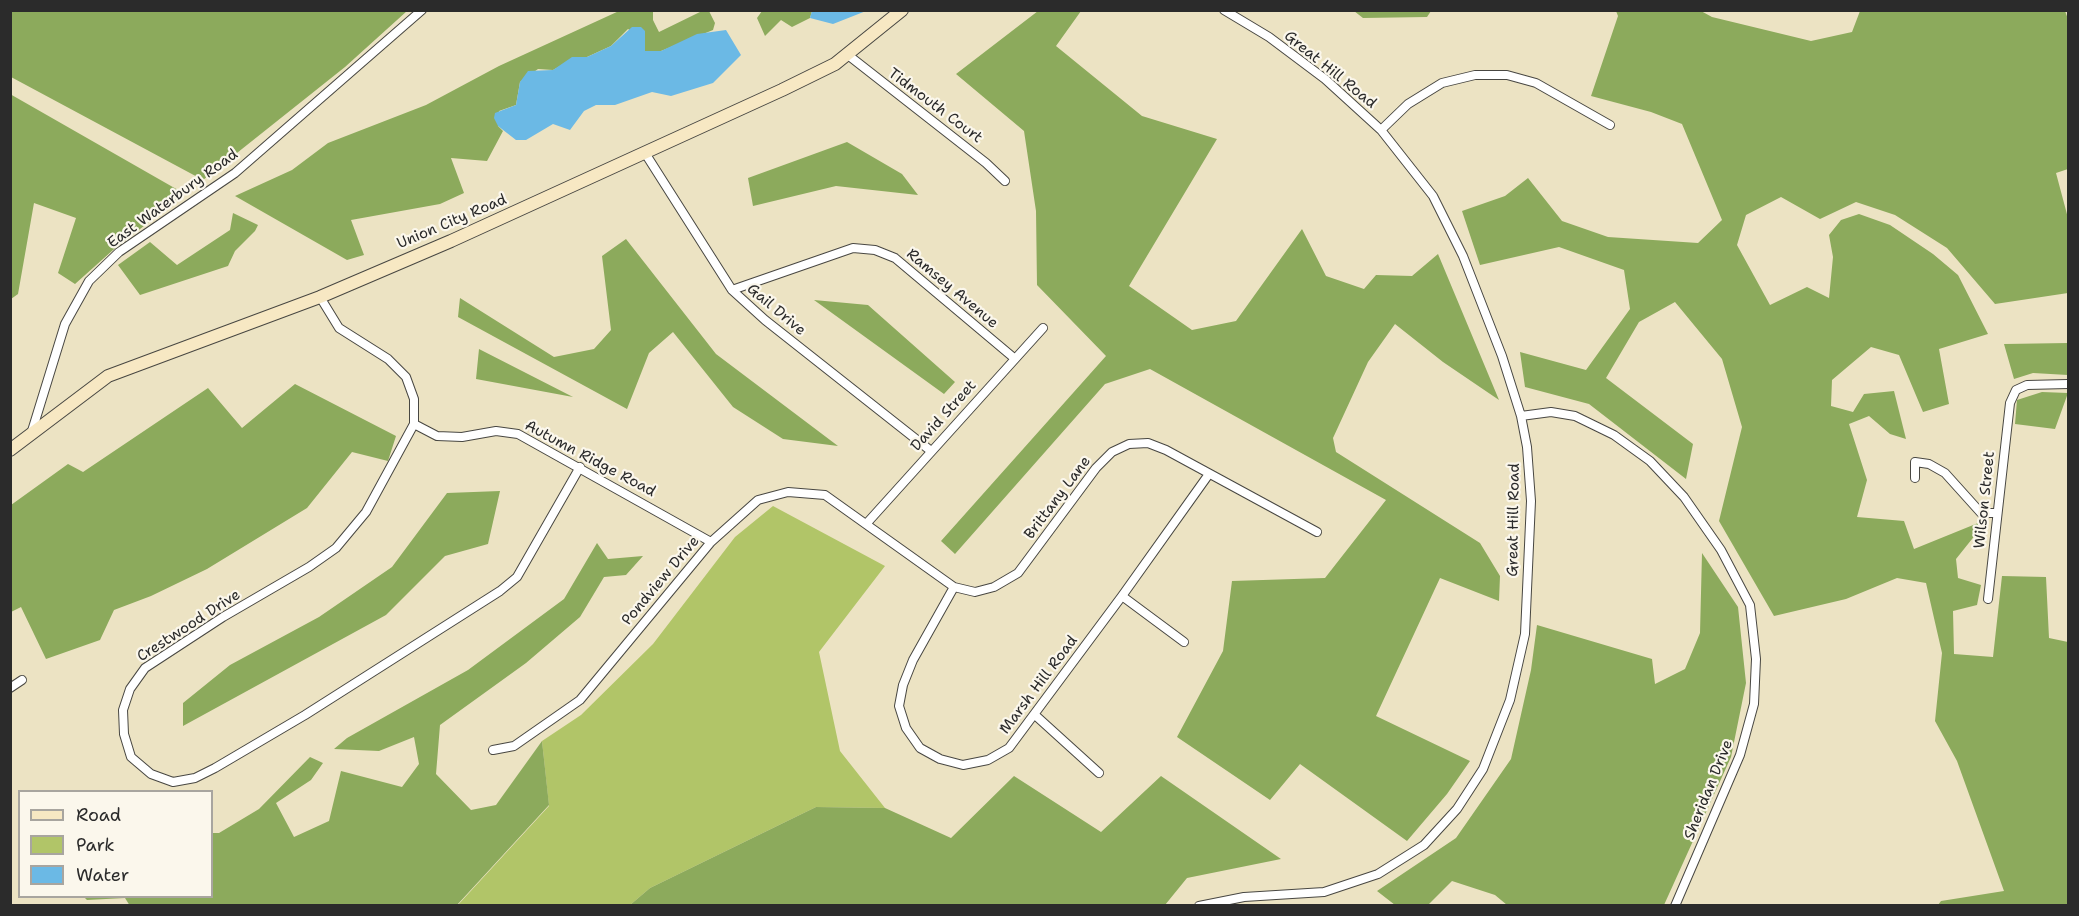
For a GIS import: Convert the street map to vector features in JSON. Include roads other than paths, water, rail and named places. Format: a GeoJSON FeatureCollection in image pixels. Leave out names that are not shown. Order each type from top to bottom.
{"type":"FeatureCollection","features":[{"type":"Feature","properties":{"kind":"main road","name":"Union City Road"},"geometry":{"type":"LineString","coordinates":[[10,450],[32,431],[108,376],[320,297],[782,90],[848,55],[902,10]]}},
{"type":"Feature","properties":{"kind":"street","name":"East Waterbury Road"},"geometry":{"type":"LineString","coordinates":[[32,431],[66,324],[89,281],[119,252],[235,173],[422,10]]}},
{"type":"Feature","properties":{"kind":"street","name":"Great Hill Road"},"geometry":{"type":"LineString","coordinates":[[1199,906],[1244,897],[1324,892],[1378,874],[1424,845],[1457,809],[1483,769],[1510,700],[1525,634],[1531,474],[1521,416],[1487,313],[1448,223],[1419,175],[1381,130],[1325,79],[1269,37],[1224,10]]}},
{"type":"Feature","properties":{"kind":"street","name":"Tidmouth Court"},"geometry":{"type":"LineString","coordinates":[[848,55],[977,155],[1005,180]]}},
{"type":"Feature","properties":{"kind":"street"},"geometry":{"type":"LineString","coordinates":[[1381,130],[1408,104],[1442,83],[1475,75],[1507,75],[1536,82],[1610,125]]}},
{"type":"Feature","properties":{"kind":"street","name":"Gail Drive"},"geometry":{"type":"LineString","coordinates":[[645,153],[732,290],[765,320],[931,451]]}},
{"type":"Feature","properties":{"kind":"street","name":"Ramsey Avenue"},"geometry":{"type":"LineString","coordinates":[[732,290],[854,248],[875,250],[895,258],[1014,358]]}},
{"type":"Feature","properties":{"kind":"street"},"geometry":{"type":"LineString","coordinates":[[320,297],[339,328],[388,358],[406,377],[414,399],[414,424]]}},
{"type":"Feature","properties":{"kind":"street","name":"David Street"},"geometry":{"type":"LineString","coordinates":[[867,523],[1043,328]]}},
{"type":"Feature","properties":{"kind":"street","name":"Wilson Street"},"geometry":{"type":"LineString","coordinates":[[1988,599],[2010,403],[2016,390],[2027,385],[2068,384]]}},
{"type":"Feature","properties":{"kind":"street","name":"Sheridan Drive"},"geometry":{"type":"LineString","coordinates":[[1521,416],[1551,412],[1575,416],[1614,435],[1650,461],[1684,497],[1721,550],[1750,605],[1756,659],[1754,704],[1740,755],[1675,906]]}},
{"type":"Feature","properties":{"kind":"street","name":"Autumn Ridge Road"},"geometry":{"type":"LineString","coordinates":[[414,424],[437,436],[462,437],[496,431],[518,434],[711,542]]}},
{"type":"Feature","properties":{"kind":"street","name":"Crestwood Drive"},"geometry":{"type":"LineString","coordinates":[[414,424],[366,512],[336,548],[145,668],[135,682],[123,710],[124,734],[131,757],[151,774],[173,782],[195,778],[215,768],[305,715],[500,591],[517,577],[580,467]]}},
{"type":"Feature","properties":{"kind":"street","name":"Brittany Lane"},"geometry":{"type":"LineString","coordinates":[[954,587],[975,592],[994,587],[1018,573],[1096,468],[1112,452],[1129,444],[1148,443],[1317,532]]}},
{"type":"Feature","properties":{"kind":"street"},"geometry":{"type":"LineString","coordinates":[[1915,478],[1915,462],[1929,464],[1945,472],[1981,513],[1996,513]]}},
{"type":"Feature","properties":{"kind":"street","name":"Marsh Hill Road"},"geometry":{"type":"LineString","coordinates":[[954,587],[913,660],[903,685],[899,706],[906,728],[920,748],[940,759],[963,765],[988,760],[1009,748],[1209,474]]}},
{"type":"Feature","properties":{"kind":"street","name":"Pondview Drive"},"geometry":{"type":"LineString","coordinates":[[493,750],[514,746],[580,700],[711,542],[758,500],[788,492],[825,495],[867,523]]}},
{"type":"Feature","properties":{"kind":"street"},"geometry":{"type":"LineString","coordinates":[[867,523],[954,587]]}},
{"type":"Feature","properties":{"kind":"street"},"geometry":{"type":"LineString","coordinates":[[1122,596],[1184,642]]}},
{"type":"Feature","properties":{"kind":"street"},"geometry":{"type":"LineString","coordinates":[[10,688],[22,680]]}},
{"type":"Feature","properties":{"kind":"street"},"geometry":{"type":"LineString","coordinates":[[1035,715],[1099,773]]}},
{"type":"Feature","properties":{"kind":"water"},"geometry":{"type":"Polygon","coordinates":[[[812,10],[866,11],[833,24],[810,18],[812,10]]]}},
{"type":"Feature","properties":{"kind":"water"},"geometry":{"type":"Polygon","coordinates":[[[632,27],[641,27],[645,31],[645,51],[661,51],[697,34],[726,30],[741,55],[713,83],[671,96],[652,92],[615,105],[596,105],[584,111],[570,130],[553,124],[526,140],[516,140],[498,126],[494,118],[495,113],[516,105],[520,82],[528,71],[553,70],[572,57],[587,57],[611,46],[632,27]]]}}]}
